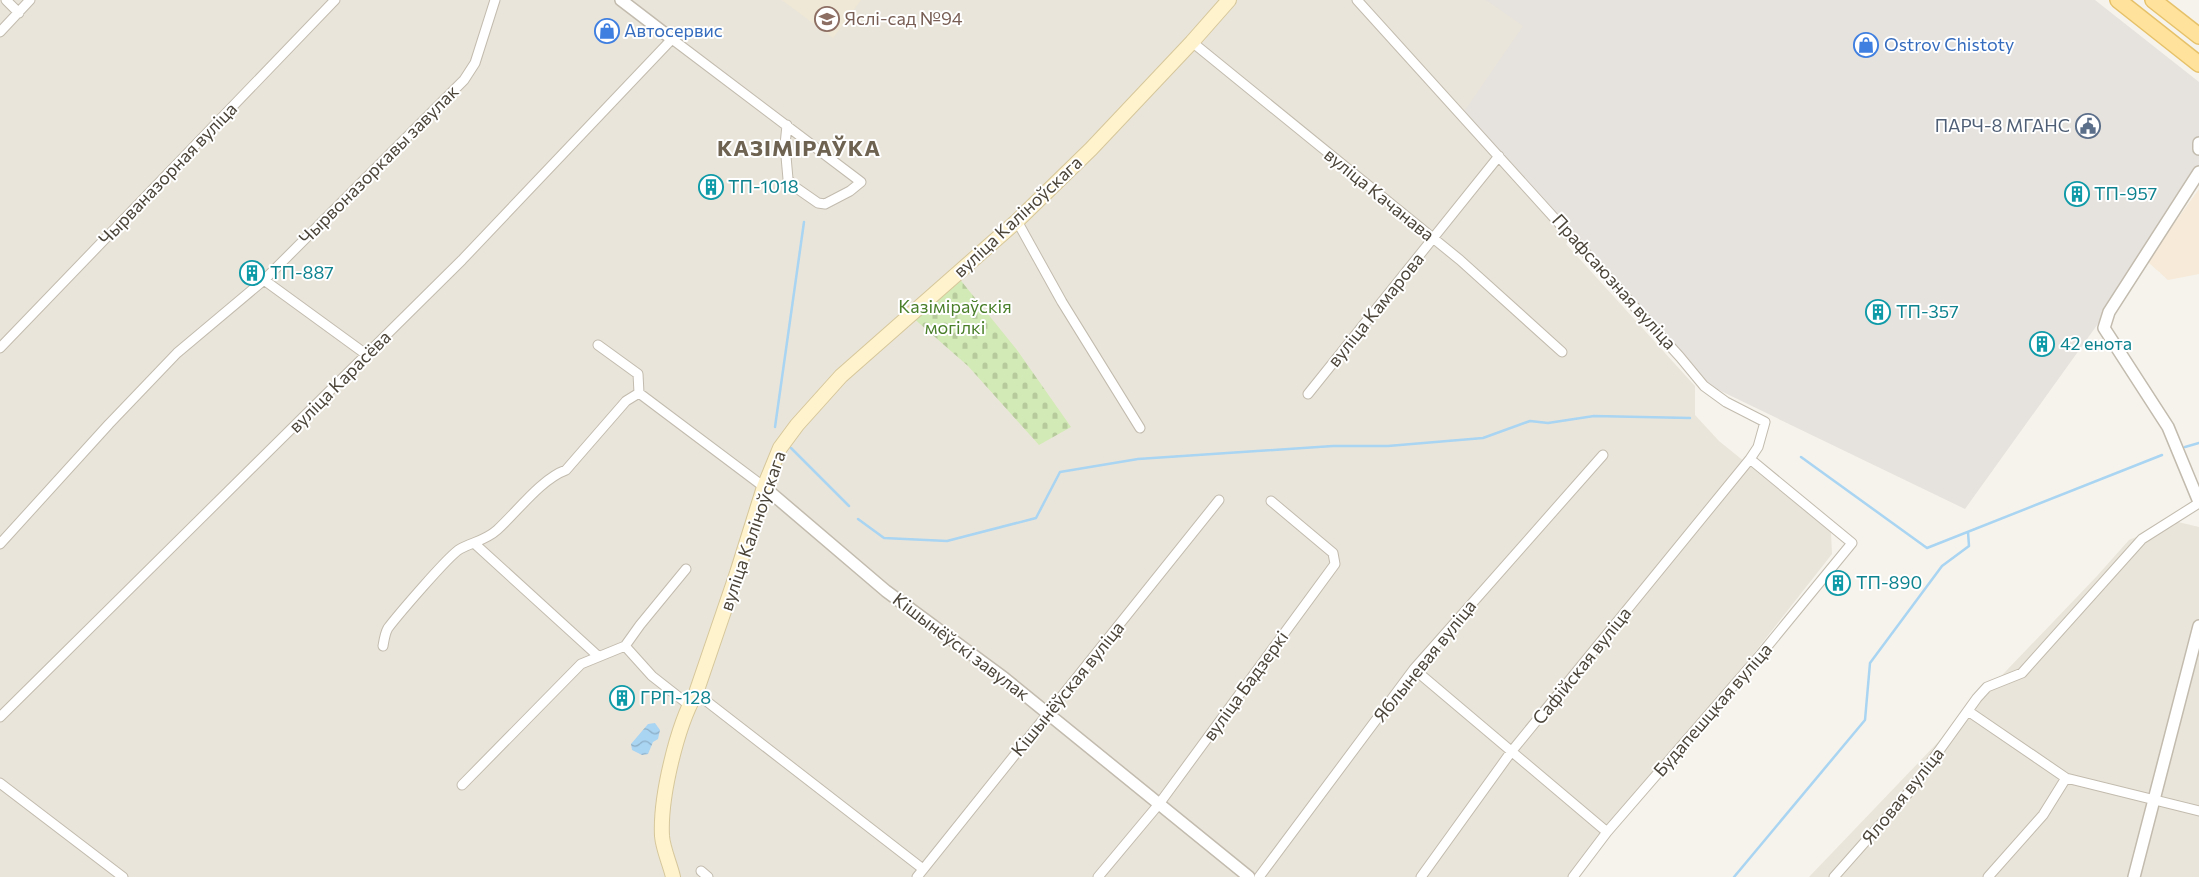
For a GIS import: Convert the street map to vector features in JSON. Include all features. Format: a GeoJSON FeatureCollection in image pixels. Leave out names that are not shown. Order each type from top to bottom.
{"type":"FeatureCollection","features":[{"type":"Feature","properties":{"kind":"main road","name":"вуліца Каліноўскага"},"geometry":{"type":"LineString","coordinates":[[673,877],[662,837],[664,803],[670,771],[692,699],[737,573],[764,487],[780,448],[796,425],[841,376],[1017,221],[1091,148],[1192,42],[1229,0]]}},
{"type":"Feature","properties":{"kind":"main road"},"geometry":{"type":"LineString","coordinates":[[2118,0],[2199,64]]}},
{"type":"Feature","properties":{"kind":"main road"},"geometry":{"type":"LineString","coordinates":[[2153,0],[2199,36]]}},
{"type":"Feature","properties":{"kind":"street"},"geometry":{"type":"LineString","coordinates":[[6,0],[19,12]]}},
{"type":"Feature","properties":{"kind":"street"},"geometry":{"type":"LineString","coordinates":[[0,32],[30,0]]}},
{"type":"Feature","properties":{"kind":"street","name":"Чырваназорная вуліца"},"geometry":{"type":"LineString","coordinates":[[0,348],[335,0]]}},
{"type":"Feature","properties":{"kind":"street","name":"Чырвоназоркавы завулак"},"geometry":{"type":"LineString","coordinates":[[0,544],[176,353],[264,280],[464,80],[475,63],[495,0]]}},
{"type":"Feature","properties":{"kind":"street"},"geometry":{"type":"LineString","coordinates":[[621,0],[672,40],[786,125],[861,182],[850,192],[825,204],[818,203],[795,187],[788,179],[785,145],[786,125]]}},
{"type":"Feature","properties":{"kind":"street","name":"Прафсаюзная вуліца"},"geometry":{"type":"LineString","coordinates":[[1357,0],[1680,357],[1704,386],[1726,402],[1765,422],[1758,447],[1750,459]]}},
{"type":"Feature","properties":{"kind":"street","name":"вуліца Карасёва"},"geometry":{"type":"LineString","coordinates":[[0,717],[367,355],[468,253],[672,40]]}},
{"type":"Feature","properties":{"kind":"street","name":"вуліца Качанава"},"geometry":{"type":"LineString","coordinates":[[1192,42],[1460,260],[1562,352]]}},
{"type":"Feature","properties":{"kind":"street"},"geometry":{"type":"LineString","coordinates":[[2199,143],[2199,149]]}},
{"type":"Feature","properties":{"kind":"street","name":"вуліца Камарова"},"geometry":{"type":"LineString","coordinates":[[1308,394],[1499,156]]}},
{"type":"Feature","properties":{"kind":"street"},"geometry":{"type":"LineString","coordinates":[[2199,172],[2109,312],[2104,328],[2168,426],[2199,503]]}},
{"type":"Feature","properties":{"kind":"street"},"geometry":{"type":"LineString","coordinates":[[1017,221],[1062,302],[1140,428]]}},
{"type":"Feature","properties":{"kind":"street"},"geometry":{"type":"LineString","coordinates":[[264,280],[367,355]]}},
{"type":"Feature","properties":{"kind":"street"},"geometry":{"type":"LineString","coordinates":[[598,345],[638,374],[639,393]]}},
{"type":"Feature","properties":{"kind":"street"},"geometry":{"type":"LineString","coordinates":[[639,393],[764,487]]}},
{"type":"Feature","properties":{"kind":"street"},"geometry":{"type":"LineString","coordinates":[[383,646],[387,630],[459,549],[474,544],[495,532],[552,478],[566,470],[626,400],[639,393]]}},
{"type":"Feature","properties":{"kind":"street","name":"Яблыневая вуліца"},"geometry":{"type":"LineString","coordinates":[[1259,877],[1414,669],[1603,455]]}},
{"type":"Feature","properties":{"kind":"street","name":"Будапешцкая вуліца"},"geometry":{"type":"LineString","coordinates":[[1573,877],[1607,832],[1761,654],[1852,543],[1750,459]]}},
{"type":"Feature","properties":{"kind":"street","name":"Сафійская вуліца"},"geometry":{"type":"LineString","coordinates":[[1421,877],[1511,752],[1750,459]]}},
{"type":"Feature","properties":{"kind":"street","name":"Кішынёўскі завулак"},"geometry":{"type":"LineString","coordinates":[[764,487],[886,591],[958,642],[1159,804]]}},
{"type":"Feature","properties":{"kind":"street","name":"Кішынёўская вуліца"},"geometry":{"type":"LineString","coordinates":[[916,877],[1049,714],[1219,500]]}},
{"type":"Feature","properties":{"kind":"street","name":"вуліца Бадзеркі"},"geometry":{"type":"LineString","coordinates":[[1098,877],[1159,804],[1335,564],[1333,553],[1272,501]]}},
{"type":"Feature","properties":{"kind":"street","name":"Яловая вуліца"},"geometry":{"type":"LineString","coordinates":[[1834,877],[1910,791],[1987,687],[2022,673],[2142,539],[2199,503]]}},
{"type":"Feature","properties":{"kind":"street"},"geometry":{"type":"LineString","coordinates":[[474,544],[598,656]]}},
{"type":"Feature","properties":{"kind":"street"},"geometry":{"type":"LineString","coordinates":[[462,785],[581,664],[625,646],[686,569]]}},
{"type":"Feature","properties":{"kind":"street"},"geometry":{"type":"LineString","coordinates":[[2134,877],[2156,800],[2199,626]]}},
{"type":"Feature","properties":{"kind":"street"},"geometry":{"type":"LineString","coordinates":[[625,646],[652,676],[692,699],[923,869]]}},
{"type":"Feature","properties":{"kind":"street"},"geometry":{"type":"LineString","coordinates":[[1414,669],[1607,832]]}},
{"type":"Feature","properties":{"kind":"street"},"geometry":{"type":"LineString","coordinates":[[1968,711],[2066,778],[2199,811]]}},
{"type":"Feature","properties":{"kind":"street"},"geometry":{"type":"LineString","coordinates":[[1988,877],[2043,814],[2066,778]]}},
{"type":"Feature","properties":{"kind":"street"},"geometry":{"type":"LineString","coordinates":[[0,783],[123,877]]}},
{"type":"Feature","properties":{"kind":"street"},"geometry":{"type":"LineString","coordinates":[[1159,804],[1249,877]]}},
{"type":"Feature","properties":{"kind":"shaded area","name":"КАЗІМІРАЎКА"},"geometry":{"type":"Polygon","coordinates":[[[0,0],[1495,0],[1643,115],[1566,244],[1695,386],[1695,415],[1719,441],[1831,532],[1832,554],[1578,877],[0,877],[0,0]]]}},
{"type":"Feature","properties":{"kind":"shaded area","name":"Яслі-сад №94"},"geometry":{"type":"Polygon","coordinates":[[[782,0],[861,0],[833,38],[782,0]]]}},
{"type":"Feature","properties":{"kind":"shaded area"},"geometry":{"type":"Polygon","coordinates":[[[1486,0],[2095,0],[2199,82],[2199,183],[1965,509],[1698,380],[1463,113],[1523,26],[1486,0]]]}},
{"type":"Feature","properties":{"kind":"shaded area"},"geometry":{"type":"Polygon","coordinates":[[[2199,189],[2199,274],[2168,280],[2147,261],[2199,189]]]}},
{"type":"Feature","properties":{"kind":"shaded area"},"geometry":{"type":"Polygon","coordinates":[[[2174,521],[2199,527],[2199,877],[1809,877],[2097,576],[2129,540],[2174,521]]]}},
{"type":"Feature","properties":{"kind":"green space","name":"Казіміраўскія могілкі"},"geometry":{"type":"Polygon","coordinates":[[[958,277],[1017,350],[1071,427],[1039,445],[968,366],[911,316],[958,277]]]}},
{"type":"Feature","properties":{"kind":"water"},"geometry":{"type":"Polygon","coordinates":[[[655,723],[660,730],[658,739],[653,742],[648,754],[642,755],[632,750],[631,744],[648,724],[655,723]]]}},
{"type":"Feature","properties":{"kind":"waterway"},"geometry":{"type":"LineString","coordinates":[[775,427],[804,222]]}},
{"type":"Feature","properties":{"kind":"waterway"},"geometry":{"type":"LineString","coordinates":[[858,519],[884,538],[947,541],[1036,518],[1060,472],[1138,459],[1333,446],[1388,446],[1483,438],[1530,421],[1548,423],[1594,416],[1690,418]]}},
{"type":"Feature","properties":{"kind":"waterway"},"geometry":{"type":"LineString","coordinates":[[2185,447],[2199,443]]}},
{"type":"Feature","properties":{"kind":"waterway"},"geometry":{"type":"LineString","coordinates":[[791,448],[849,506]]}},
{"type":"Feature","properties":{"kind":"waterway"},"geometry":{"type":"LineString","coordinates":[[1801,457],[1927,548],[2162,455]]}},
{"type":"Feature","properties":{"kind":"waterway"},"geometry":{"type":"LineString","coordinates":[[1734,877],[1865,720],[1870,663],[1942,566],[1969,546],[1968,532]]}},
{"type":"Feature","properties":{"kind":"place","name":"Яслі-сад №94"},"geometry":{"type":"Point","coordinates":[827,19]}},
{"type":"Feature","properties":{"kind":"place","name":"Автосервис"},"geometry":{"type":"Point","coordinates":[607,31]}},
{"type":"Feature","properties":{"kind":"place","name":"Ostrov Chistoty"},"geometry":{"type":"Point","coordinates":[1866,45]}},
{"type":"Feature","properties":{"kind":"place","name":"ПАРЧ-8 МГАНС"},"geometry":{"type":"Point","coordinates":[2088,126]}},
{"type":"Feature","properties":{"kind":"place","name":"ТП-1018"},"geometry":{"type":"Point","coordinates":[711,187]}},
{"type":"Feature","properties":{"kind":"place","name":"ТП-957"},"geometry":{"type":"Point","coordinates":[2077,194]}},
{"type":"Feature","properties":{"kind":"place","name":"ТП-887"},"geometry":{"type":"Point","coordinates":[252,273]}},
{"type":"Feature","properties":{"kind":"place","name":"ТП-357"},"geometry":{"type":"Point","coordinates":[1878,312]}},
{"type":"Feature","properties":{"kind":"place","name":"42 енота"},"geometry":{"type":"Point","coordinates":[2042,344]}},
{"type":"Feature","properties":{"kind":"place","name":"ТП-890"},"geometry":{"type":"Point","coordinates":[1838,583]}},
{"type":"Feature","properties":{"kind":"place","name":"ГРП-128"},"geometry":{"type":"Point","coordinates":[622,698]}},
{"type":"Feature","properties":{"kind":"district","name":"КАЗІМІРАЎКА"},"geometry":{"type":"Point","coordinates":[799,148]}}]}
